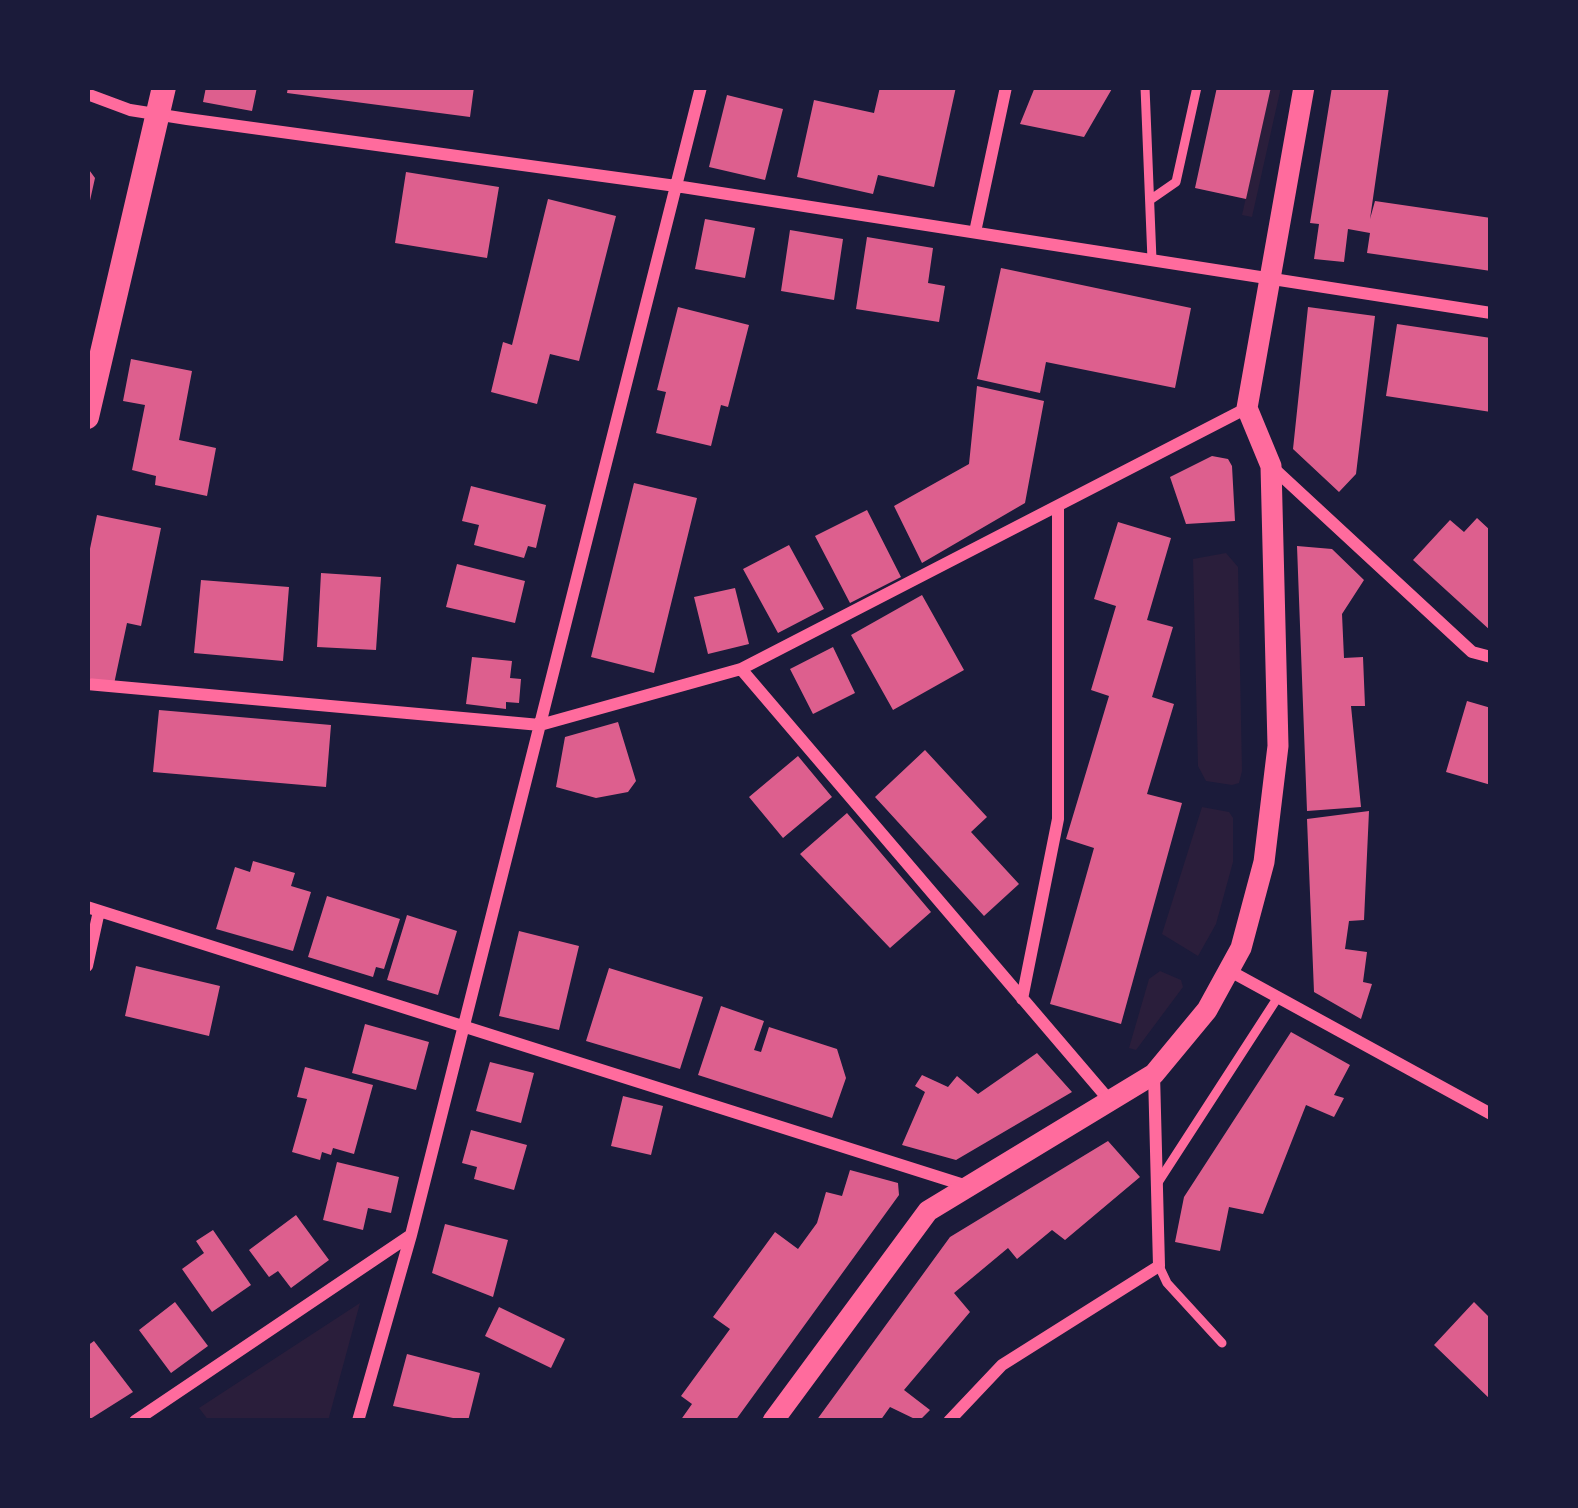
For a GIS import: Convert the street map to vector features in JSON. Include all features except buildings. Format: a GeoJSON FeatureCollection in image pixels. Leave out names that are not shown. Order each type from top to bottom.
{"type":"FeatureCollection","features":[{"type":"Feature","properties":{"kind":"main road"},"geometry":{"type":"LineString","coordinates":[[87,417],[164,87]]}},
{"type":"Feature","properties":{"kind":"street"},"geometry":{"type":"LineString","coordinates":[[358,1421],[411,1235],[701,87]]}},
{"type":"Feature","properties":{"kind":"street"},"geometry":{"type":"LineString","coordinates":[[975,232],[1006,87]]}},
{"type":"Feature","properties":{"kind":"street"},"geometry":{"type":"LineString","coordinates":[[773,1421],[928,1211],[1154,1074],[1185,1040],[1230,971],[1251,919],[1264,862],[1278,746],[1271,466],[1247,408],[1266,278],[1304,87]]}},
{"type":"Feature","properties":{"kind":"street"},"geometry":{"type":"LineString","coordinates":[[87,94],[158,114],[676,187],[1491,313]]}},
{"type":"Feature","properties":{"kind":"street"},"geometry":{"type":"LineString","coordinates":[[87,684],[540,725],[740,669],[1247,408]]}},
{"type":"Feature","properties":{"kind":"street"},"geometry":{"type":"LineString","coordinates":[[1271,466],[1472,652],[1491,657]]}},
{"type":"Feature","properties":{"kind":"street"},"geometry":{"type":"LineString","coordinates":[[1022,999],[1058,819],[1058,508]]}},
{"type":"Feature","properties":{"kind":"street"},"geometry":{"type":"LineString","coordinates":[[740,669],[1112,1103]]}},
{"type":"Feature","properties":{"kind":"street"},"geometry":{"type":"LineString","coordinates":[[87,966],[93,909],[969,1186]]}},
{"type":"Feature","properties":{"kind":"street"},"geometry":{"type":"LineString","coordinates":[[1230,971],[1491,1114]]}},
{"type":"Feature","properties":{"kind":"street"},"geometry":{"type":"LineString","coordinates":[[949,1421],[1002,1365],[1159,1266],[1154,1074]]}},
{"type":"Feature","properties":{"kind":"street"},"geometry":{"type":"LineString","coordinates":[[135,1421],[411,1235]]}},
{"type":"Feature","properties":{"kind":"lane"},"geometry":{"type":"LineString","coordinates":[[1145,87],[1153,260]]}},
{"type":"Feature","properties":{"kind":"lane"},"geometry":{"type":"LineString","coordinates":[[1150,200],[1176,182],[1197,87]]}},
{"type":"Feature","properties":{"kind":"lane"},"geometry":{"type":"LineString","coordinates":[[1154,1189],[1279,997]]}},
{"type":"Feature","properties":{"kind":"lane"},"geometry":{"type":"LineString","coordinates":[[1159,1266],[1167,1283],[1222,1343]]}},
{"type":"Feature","properties":{"kind":"shaded area"},"geometry":{"type":"Polygon","coordinates":[[[1271,87],[1281,87],[1252,217],[1242,215],[1271,87]]]}},
{"type":"Feature","properties":{"kind":"shaded area"},"geometry":{"type":"Polygon","coordinates":[[[1226,553],[1238,567],[1242,771],[1239,783],[1232,785],[1206,781],[1198,766],[1193,559],[1226,553]]]}},
{"type":"Feature","properties":{"kind":"shaded area"},"geometry":{"type":"Polygon","coordinates":[[[1202,807],[1229,812],[1233,818],[1233,862],[1216,924],[1198,956],[1162,934],[1202,807]]]}},
{"type":"Feature","properties":{"kind":"shaded area"},"geometry":{"type":"Polygon","coordinates":[[[1160,971],[1181,980],[1183,987],[1136,1050],[1129,1048],[1149,979],[1160,971]]]}},
{"type":"Feature","properties":{"kind":"shaded area"},"geometry":{"type":"Polygon","coordinates":[[[360,1303],[328,1421],[209,1421],[199,1408],[360,1303]]]}}]}
